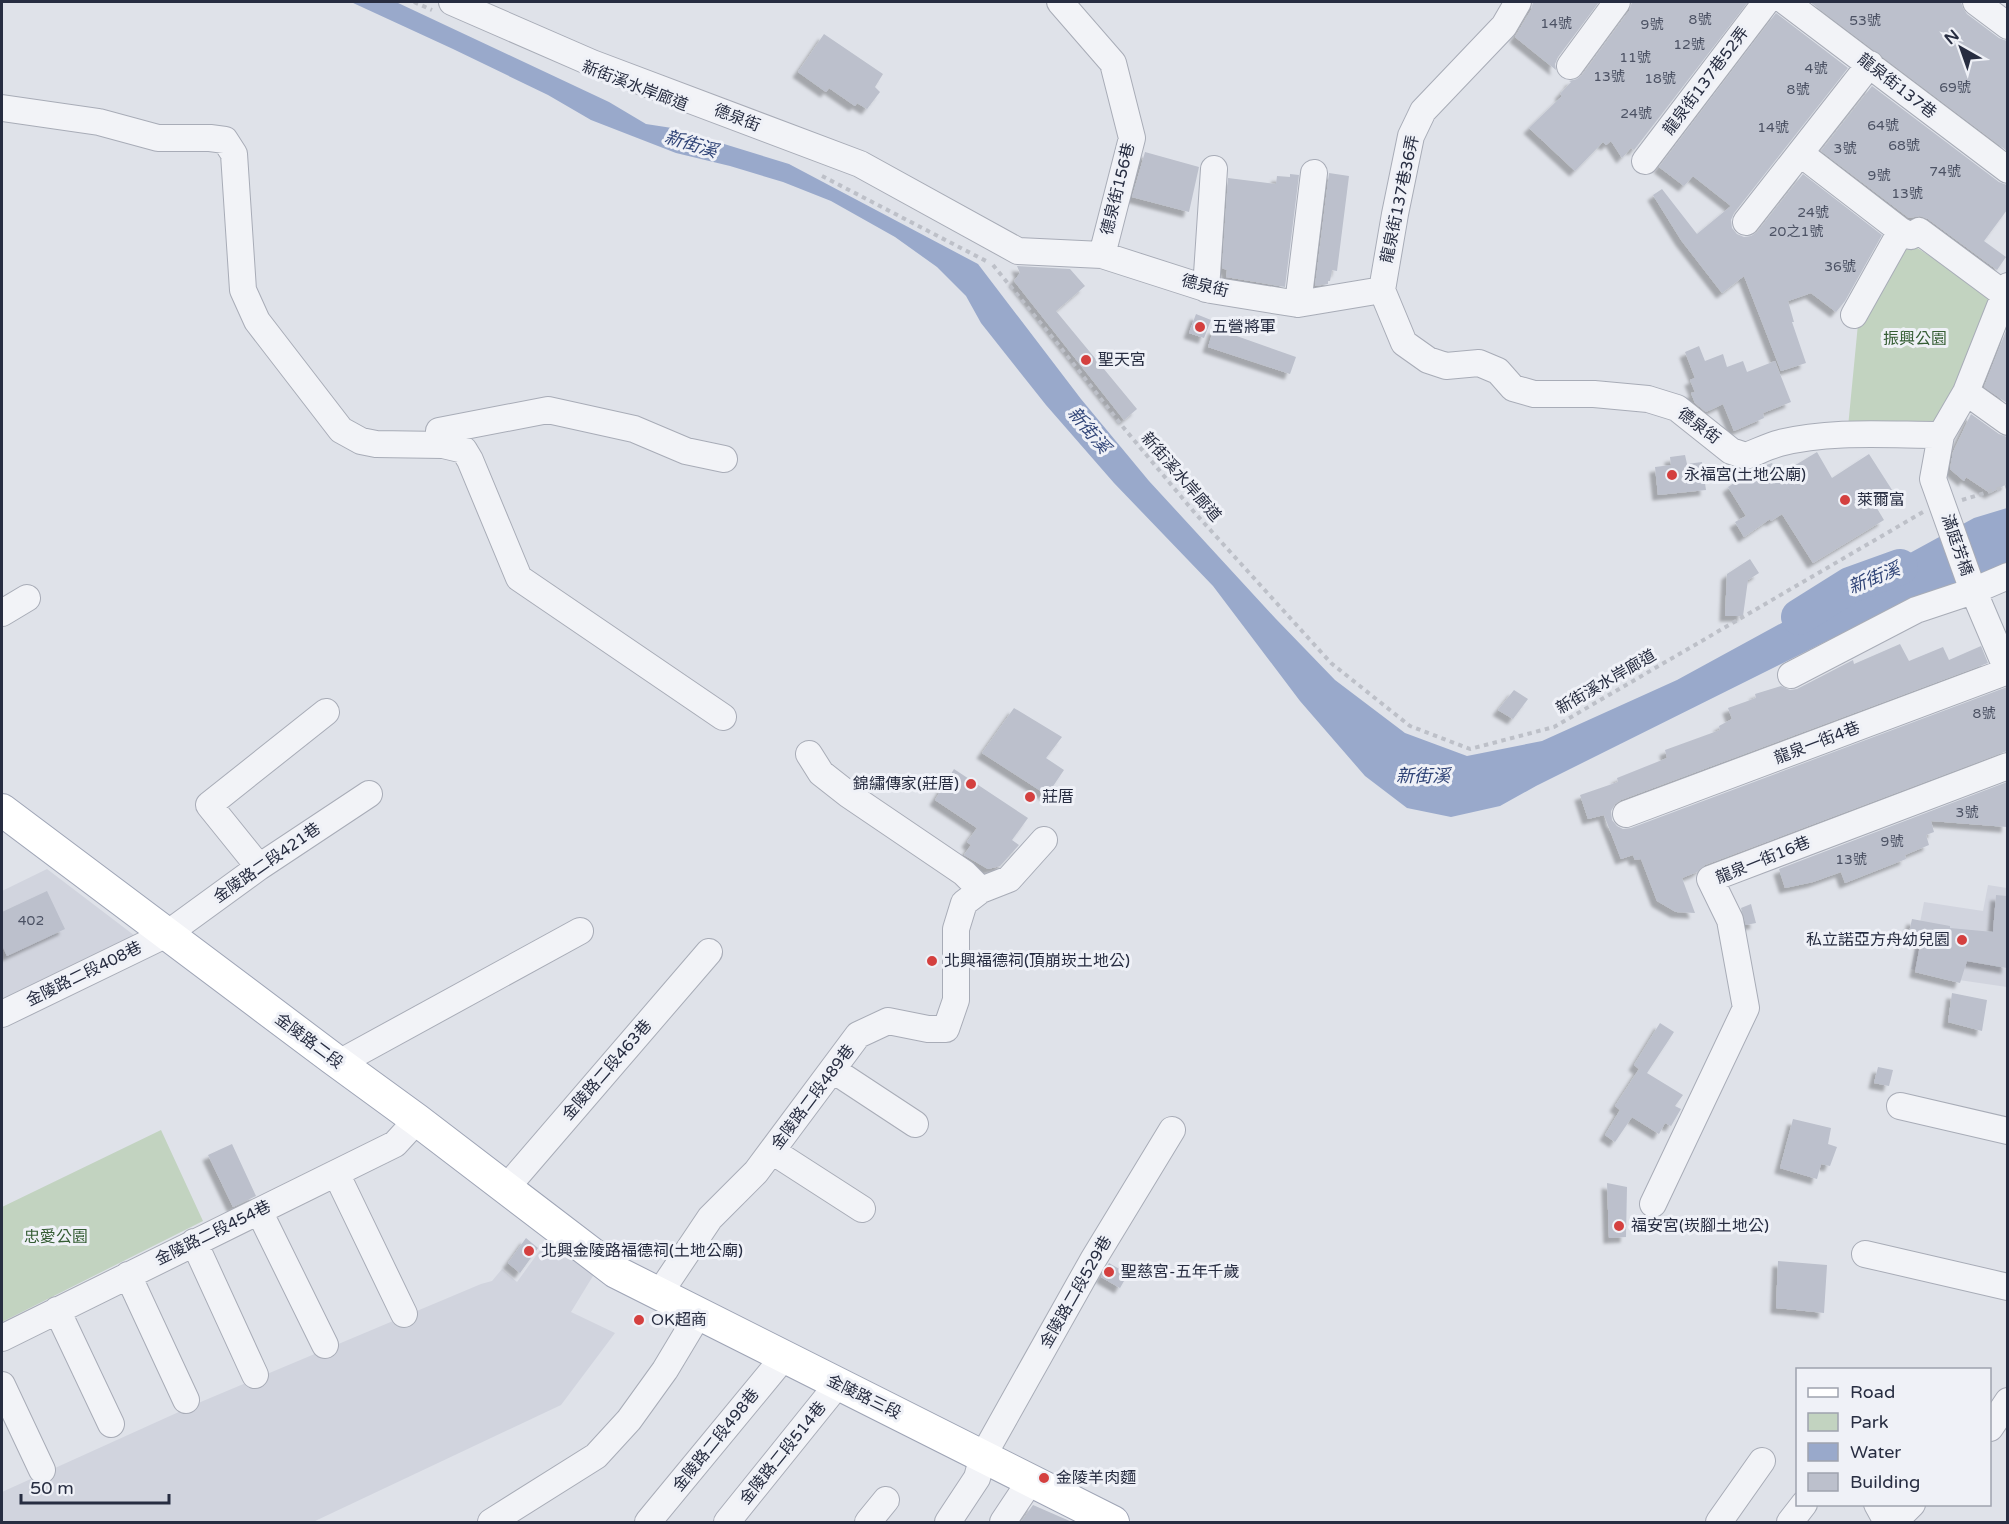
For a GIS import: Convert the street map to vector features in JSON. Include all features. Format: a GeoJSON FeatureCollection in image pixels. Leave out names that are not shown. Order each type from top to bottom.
{"type":"FeatureCollection","features":[{"type":"Feature","properties":{"kind":"main road","name":"金陵路二段"},"geometry":{"type":"LineString","coordinates":[[2,810],[417,1120],[616,1272]]}},
{"type":"Feature","properties":{"kind":"main road","name":"金陵路三段"},"geometry":{"type":"LineString","coordinates":[[616,1272],[1113,1522]]}},
{"type":"Feature","properties":{"kind":"street","name":"德泉街156巷"},"geometry":{"type":"LineString","coordinates":[[1060,2],[1113,63],[1132,138],[1102,255]]}},
{"type":"Feature","properties":{"kind":"street","name":"龍泉街137巷36弄"},"geometry":{"type":"LineString","coordinates":[[1382,290],[1411,136],[1423,111],[1504,26],[1518,2]]}},
{"type":"Feature","properties":{"kind":"street"},"geometry":{"type":"LineString","coordinates":[[1570,66],[1617,2]]}},
{"type":"Feature","properties":{"kind":"street","name":"龍泉街137巷52弄"},"geometry":{"type":"LineString","coordinates":[[1646,160],[1767,2]]}},
{"type":"Feature","properties":{"kind":"street","name":"龍泉街137巷"},"geometry":{"type":"LineString","coordinates":[[1786,2],[2007,170]]}},
{"type":"Feature","properties":{"kind":"street"},"geometry":{"type":"LineString","coordinates":[[1976,2],[2007,26]]}},
{"type":"Feature","properties":{"kind":"street","name":"德泉街"},"geometry":{"type":"LineString","coordinates":[[443,6],[860,164],[1018,251],[1102,255],[1206,289],[1298,304],[1382,290],[1404,343],[1428,360],[1446,366],[1479,363],[1498,371],[1513,388],[1534,394],[1594,394],[1648,399],[1677,408],[1731,451],[1746,456],[1779,443],[1799,439],[1841,436],[1941,435]]}},
{"type":"Feature","properties":{"kind":"street"},"geometry":{"type":"LineString","coordinates":[[1746,222],[1870,64]]}},
{"type":"Feature","properties":{"kind":"street"},"geometry":{"type":"LineString","coordinates":[[2,108],[99,122],[158,138],[225,140],[234,154],[243,290],[257,321],[341,430],[361,441],[376,444],[441,445],[464,450],[519,578],[723,717]]}},
{"type":"Feature","properties":{"kind":"street"},"geometry":{"type":"LineString","coordinates":[[1801,154],[1901,231],[1911,236],[1919,231],[2006,290],[1966,392],[1941,435],[1933,479],[1942,506]]}},
{"type":"Feature","properties":{"kind":"street"},"geometry":{"type":"LineString","coordinates":[[1206,289],[1215,169]]}},
{"type":"Feature","properties":{"kind":"street"},"geometry":{"type":"LineString","coordinates":[[1298,304],[1314,173]]}},
{"type":"Feature","properties":{"kind":"street"},"geometry":{"type":"LineString","coordinates":[[1854,315],[1901,231]]}},
{"type":"Feature","properties":{"kind":"street"},"geometry":{"type":"LineString","coordinates":[[1966,392],[2007,422]]}},
{"type":"Feature","properties":{"kind":"street"},"geometry":{"type":"LineString","coordinates":[[441,445],[439,431],[548,410],[634,429],[686,451],[724,459]]}},
{"type":"Feature","properties":{"kind":"street","name":"滿庭芳橋"},"geometry":{"type":"LineString","coordinates":[[1942,506],[1972,588],[2007,671]]}},
{"type":"Feature","properties":{"kind":"street"},"geometry":{"type":"LineString","coordinates":[[1791,675],[1916,610],[2007,576]]}},
{"type":"Feature","properties":{"kind":"street"},"geometry":{"type":"LineString","coordinates":[[2,613],[27,598]]}},
{"type":"Feature","properties":{"kind":"street","name":"龍泉一街4巷"},"geometry":{"type":"LineString","coordinates":[[1626,814],[2007,671]]}},
{"type":"Feature","properties":{"kind":"street"},"geometry":{"type":"LineString","coordinates":[[259,867],[209,805],[326,712]]}},
{"type":"Feature","properties":{"kind":"street"},"geometry":{"type":"LineString","coordinates":[[809,754],[821,774],[858,802],[964,873],[981,890],[1009,879],[1044,840]]}},
{"type":"Feature","properties":{"kind":"street","name":"龍泉一街16巷"},"geometry":{"type":"LineString","coordinates":[[1653,1204],[1746,1008],[1730,920],[1710,879],[2007,766]]}},
{"type":"Feature","properties":{"kind":"street","name":"金陵路二段421巷"},"geometry":{"type":"LineString","coordinates":[[167,934],[259,867],[369,794]]}},
{"type":"Feature","properties":{"kind":"street","name":"金陵路二段489巷"},"geometry":{"type":"LineString","coordinates":[[659,1294],[710,1218],[756,1172],[858,1035],[888,1021],[928,1029],[946,1029],[956,1000],[956,929],[964,903],[981,890]]}},
{"type":"Feature","properties":{"kind":"street"},"geometry":{"type":"LineString","coordinates":[[339,1063],[580,931]]}},
{"type":"Feature","properties":{"kind":"street","name":"金陵路二段408巷"},"geometry":{"type":"LineString","coordinates":[[2,1014],[167,934]]}},
{"type":"Feature","properties":{"kind":"street","name":"金陵路二段463巷"},"geometry":{"type":"LineString","coordinates":[[506,1188],[709,952]]}},
{"type":"Feature","properties":{"kind":"street"},"geometry":{"type":"LineString","coordinates":[[833,1070],[915,1124]]}},
{"type":"Feature","properties":{"kind":"street"},"geometry":{"type":"LineString","coordinates":[[1900,1106],[2007,1131]]}},
{"type":"Feature","properties":{"kind":"street","name":"金陵路二段454巷"},"geometry":{"type":"LineString","coordinates":[[2,1338],[395,1144],[417,1120]]}},
{"type":"Feature","properties":{"kind":"street","name":"金陵路二段529巷"},"geometry":{"type":"LineString","coordinates":[[948,1522],[977,1478],[983,1456],[1093,1260],[1172,1130]]}},
{"type":"Feature","properties":{"kind":"street"},"geometry":{"type":"LineString","coordinates":[[772,1151],[862,1209]]}},
{"type":"Feature","properties":{"kind":"street"},"geometry":{"type":"LineString","coordinates":[[336,1173],[404,1314]]}},
{"type":"Feature","properties":{"kind":"street"},"geometry":{"type":"LineString","coordinates":[[259,1211],[325,1345]]}},
{"type":"Feature","properties":{"kind":"street"},"geometry":{"type":"LineString","coordinates":[[194,1242],[255,1375]]}},
{"type":"Feature","properties":{"kind":"street"},"geometry":{"type":"LineString","coordinates":[[1865,1254],[2007,1287]]}},
{"type":"Feature","properties":{"kind":"street"},"geometry":{"type":"LineString","coordinates":[[128,1275],[186,1401]]}},
{"type":"Feature","properties":{"kind":"street"},"geometry":{"type":"LineString","coordinates":[[57,1310],[111,1424]]}},
{"type":"Feature","properties":{"kind":"street"},"geometry":{"type":"LineString","coordinates":[[491,1522],[596,1456],[628,1420],[665,1370],[698,1315]]}},
{"type":"Feature","properties":{"kind":"street","name":"金陵路二段498巷"},"geometry":{"type":"LineString","coordinates":[[648,1522],[784,1357]]}},
{"type":"Feature","properties":{"kind":"street","name":"金陵路二段514巷"},"geometry":{"type":"LineString","coordinates":[[727,1522],[838,1384]]}},
{"type":"Feature","properties":{"kind":"street"},"geometry":{"type":"LineString","coordinates":[[2,1385],[42,1470]]}},
{"type":"Feature","properties":{"kind":"street"},"geometry":{"type":"LineString","coordinates":[[1991,1425],[2007,1401]]}},
{"type":"Feature","properties":{"kind":"street"},"geometry":{"type":"LineString","coordinates":[[1719,1522],[1762,1461]]}},
{"type":"Feature","properties":{"kind":"street"},"geometry":{"type":"LineString","coordinates":[[1003,1522],[1031,1480]]}},
{"type":"Feature","properties":{"kind":"street"},"geometry":{"type":"LineString","coordinates":[[868,1522],[886,1500]]}},
{"type":"Feature","properties":{"kind":"street"},"geometry":{"type":"LineString","coordinates":[[1790,1522],[1802,1506]]}},
{"type":"Feature","properties":{"kind":"street"},"geometry":{"type":"LineString","coordinates":[[1878,1506],[1887,1522]]}},
{"type":"Feature","properties":{"kind":"street"},"geometry":{"type":"LineString","coordinates":[[1894,1522],[1910,1506]]}},
{"type":"Feature","properties":{"kind":"path"},"geometry":{"type":"LineString","coordinates":[[414,2],[443,6]]}},
{"type":"Feature","properties":{"kind":"path","name":"新街溪水岸廊道"},"geometry":{"type":"LineString","coordinates":[[820,174],[996,266],[1123,427],[1194,512],[1331,663],[1410,726],[1470,749],[1554,727],[1942,506],[2007,486]]}},
{"type":"Feature","properties":{"kind":"shaded area"},"geometry":{"type":"Polygon","coordinates":[[[47,869],[139,939],[2,1004],[2,891],[47,869]]]}},
{"type":"Feature","properties":{"kind":"shaded area","name":"私立諾亞方舟幼兒園"},"geometry":{"type":"Polygon","coordinates":[[[1988,885],[2007,888],[2007,987],[1959,980],[1911,969],[1924,902],[1983,911],[1988,885]]]}},
{"type":"Feature","properties":{"kind":"shaded area"},"geometry":{"type":"Polygon","coordinates":[[[548,1239],[596,1271],[571,1312],[615,1333],[561,1405],[313,1522],[2,1522],[2,1492],[203,1401],[492,1281],[502,1269],[517,1282],[548,1239]]]}},
{"type":"Feature","properties":{"kind":"green space","name":"振興公園"},"geometry":{"type":"Polygon","coordinates":[[[1905,240],[1987,293],[1992,307],[1942,417],[1933,427],[1848,427],[1858,324],[1905,240]]]}},
{"type":"Feature","properties":{"kind":"green space","name":"忠愛公園"},"geometry":{"type":"Polygon","coordinates":[[[161,1130],[203,1221],[2,1322],[2,1207],[161,1130]]]}},
{"type":"Feature","properties":{"kind":"water","name":"新街溪"},"geometry":{"type":"Polygon","coordinates":[[[351,2],[396,2],[609,102],[646,124],[672,128],[789,164],[978,264],[1081,399],[1149,481],[1335,680],[1405,733],[1467,756],[1542,741],[1677,680],[1974,518],[2007,508],[2007,564],[1829,640],[1500,806],[1451,817],[1407,808],[1365,776],[1300,701],[1213,586],[1114,483],[1046,405],[981,323],[966,296],[937,267],[895,237],[831,201],[783,182],[676,153],[591,120],[548,95],[351,2]]]}},
{"type":"Feature","properties":{"kind":"building"},"geometry":{"type":"Polygon","coordinates":[[[1533,2],[1599,2],[1558,57],[1555,64],[1556,70],[1515,37],[1531,10],[1533,2]]]}},
{"type":"Feature","properties":{"kind":"building"},"geometry":{"type":"Polygon","coordinates":[[[1632,2],[1748,2],[1634,150],[1631,148],[1622,158],[1611,141],[1606,145],[1603,142],[1575,171],[1529,128],[1562,96],[1560,94],[1571,82],[1569,81],[1582,75],[1629,11],[1632,2]]]}},
{"type":"Feature","properties":{"kind":"building"},"geometry":{"type":"Polygon","coordinates":[[[1810,2],[1961,2],[1967,14],[1999,38],[2007,41],[2007,151],[1810,2]]]}},
{"type":"Feature","properties":{"kind":"building"},"geometry":{"type":"Polygon","coordinates":[[[1776,13],[1848,68],[1734,213],[1731,220],[1732,228],[1744,237],[1757,232],[1803,174],[1882,235],[1845,301],[1836,312],[1811,293],[1788,301],[1794,322],[1792,322],[1806,363],[1781,371],[1744,276],[1722,293],[1681,240],[1653,195],[1662,189],[1697,234],[1731,206],[1693,176],[1684,186],[1659,167],[1776,13]]]}},
{"type":"Feature","properties":{"kind":"building"},"geometry":{"type":"Polygon","coordinates":[[[824,34],[883,74],[875,87],[880,92],[867,109],[857,103],[855,106],[829,88],[826,92],[798,72],[824,34]]]}},
{"type":"Feature","properties":{"kind":"building"},"geometry":{"type":"Polygon","coordinates":[[[1872,86],[1999,182],[2007,185],[2007,210],[1984,241],[2006,257],[1997,270],[1928,219],[1920,216],[1909,218],[1821,151],[1872,86]]]}},
{"type":"Feature","properties":{"kind":"building"},"geometry":{"type":"Polygon","coordinates":[[[1145,152],[1199,167],[1189,212],[1132,197],[1145,152]]]}},
{"type":"Feature","properties":{"kind":"building"},"geometry":{"type":"Polygon","coordinates":[[[1329,173],[1349,176],[1337,271],[1332,270],[1328,284],[1315,286],[1329,173]]]}},
{"type":"Feature","properties":{"kind":"building"},"geometry":{"type":"Polygon","coordinates":[[[1290,174],[1299,175],[1285,287],[1226,277],[1227,270],[1222,268],[1228,178],[1276,184],[1277,176],[1290,177],[1290,174]]]}},
{"type":"Feature","properties":{"kind":"building","name":"聖天宮"},"geometry":{"type":"Polygon","coordinates":[[[1017,266],[1070,269],[1085,286],[1056,311],[1137,409],[1124,420],[1014,281],[1020,273],[1017,266]]]}},
{"type":"Feature","properties":{"kind":"building","name":"五營將軍"},"geometry":{"type":"Polygon","coordinates":[[[1196,314],[1211,320],[1204,338],[1189,333],[1196,314]]]}},
{"type":"Feature","properties":{"kind":"building"},"geometry":{"type":"Polygon","coordinates":[[[1214,328],[1296,357],[1290,374],[1208,347],[1214,328]]]}},
{"type":"Feature","properties":{"kind":"building"},"geometry":{"type":"Polygon","coordinates":[[[2007,328],[2007,403],[1984,387],[2007,328]]]}},
{"type":"Feature","properties":{"kind":"building"},"geometry":{"type":"Polygon","coordinates":[[[1699,346],[1705,361],[1723,354],[1727,367],[1743,361],[1747,372],[1775,361],[1791,402],[1763,413],[1764,418],[1734,431],[1723,404],[1706,412],[1695,403],[1691,393],[1695,392],[1690,380],[1695,378],[1685,352],[1699,346]]]}},
{"type":"Feature","properties":{"kind":"building"},"geometry":{"type":"Polygon","coordinates":[[[1971,414],[2007,437],[2007,484],[1990,493],[1966,477],[1964,481],[1950,469],[1953,452],[1971,414]]]}},
{"type":"Feature","properties":{"kind":"building"},"geometry":{"type":"Polygon","coordinates":[[[1817,452],[1832,478],[1869,454],[1894,493],[1875,505],[1884,520],[1813,563],[1782,514],[1771,521],[1770,519],[1744,537],[1735,522],[1746,516],[1728,487],[1755,469],[1772,463],[1779,475],[1817,452]]]}},
{"type":"Feature","properties":{"kind":"building"},"geometry":{"type":"Polygon","coordinates":[[[1685,455],[1687,464],[1702,462],[1706,490],[1658,495],[1655,467],[1671,465],[1670,457],[1685,455]]]}},
{"type":"Feature","properties":{"kind":"building"},"geometry":{"type":"Polygon","coordinates":[[[1750,559],[1759,573],[1748,580],[1743,616],[1725,616],[1727,574],[1750,559]]]}},
{"type":"Feature","properties":{"kind":"building"},"geometry":{"type":"Polygon","coordinates":[[[1900,644],[1909,661],[1943,647],[1949,660],[1981,646],[1988,663],[1621,800],[1611,811],[1612,820],[1623,829],[1631,828],[2007,687],[2007,751],[1705,865],[1697,872],[1682,878],[1695,913],[1676,912],[1657,901],[1641,859],[1635,860],[1633,855],[1621,859],[1604,815],[1588,819],[1580,795],[1618,782],[1617,778],[1667,758],[1665,750],[1720,730],[1719,726],[1732,719],[1728,708],[1756,698],[1755,694],[1781,686],[1790,690],[1797,689],[1853,660],[1854,664],[1900,644]]]}},
{"type":"Feature","properties":{"kind":"building"},"geometry":{"type":"Polygon","coordinates":[[[1514,690],[1528,699],[1513,719],[1498,710],[1514,690]]]}},
{"type":"Feature","properties":{"kind":"building"},"geometry":{"type":"Polygon","coordinates":[[[1014,708],[1062,737],[1046,758],[1064,770],[1047,795],[982,753],[1014,708]]]}},
{"type":"Feature","properties":{"kind":"building"},"geometry":{"type":"Polygon","coordinates":[[[954,769],[1028,818],[1012,840],[1019,845],[1000,866],[988,869],[964,855],[971,845],[967,842],[977,828],[935,800],[954,769]]]}},
{"type":"Feature","properties":{"kind":"building"},"geometry":{"type":"Polygon","coordinates":[[[2007,782],[2007,827],[1931,821],[1934,832],[1926,835],[1929,845],[1905,855],[1906,859],[1845,883],[1841,872],[1813,882],[1785,888],[1779,869],[2007,782]]]}},
{"type":"Feature","properties":{"kind":"building"},"geometry":{"type":"Polygon","coordinates":[[[47,891],[65,929],[7,956],[2,945],[2,912],[47,891]]]}},
{"type":"Feature","properties":{"kind":"building"},"geometry":{"type":"Polygon","coordinates":[[[1996,895],[2007,896],[2007,968],[1967,961],[1960,983],[1915,972],[1921,940],[1908,937],[1912,919],[1950,926],[1950,928],[1993,932],[1996,895]]]}},
{"type":"Feature","properties":{"kind":"building"},"geometry":{"type":"Polygon","coordinates":[[[1751,904],[1756,923],[1746,925],[1741,908],[1751,904]]]}},
{"type":"Feature","properties":{"kind":"building"},"geometry":{"type":"Polygon","coordinates":[[[1952,993],[1987,1000],[1982,1031],[1948,1022],[1952,993]]]}},
{"type":"Feature","properties":{"kind":"building"},"geometry":{"type":"Polygon","coordinates":[[[1660,1023],[1674,1032],[1647,1073],[1683,1095],[1675,1106],[1681,1109],[1671,1126],[1665,1123],[1659,1134],[1632,1117],[1615,1142],[1605,1135],[1620,1110],[1615,1106],[1639,1069],[1634,1065],[1660,1023]]]}},
{"type":"Feature","properties":{"kind":"building"},"geometry":{"type":"Polygon","coordinates":[[[1878,1067],[1893,1070],[1889,1086],[1874,1083],[1878,1067]]]}},
{"type":"Feature","properties":{"kind":"building"},"geometry":{"type":"Polygon","coordinates":[[[1793,1119],[1831,1128],[1828,1144],[1837,1147],[1830,1166],[1821,1164],[1817,1179],[1780,1168],[1793,1119]]]}},
{"type":"Feature","properties":{"kind":"building"},"geometry":{"type":"Polygon","coordinates":[[[232,1144],[256,1196],[233,1207],[208,1155],[232,1144]]]}},
{"type":"Feature","properties":{"kind":"building"},"geometry":{"type":"Polygon","coordinates":[[[1607,1183],[1627,1187],[1626,1237],[1609,1238],[1607,1183]]]}},
{"type":"Feature","properties":{"kind":"building"},"geometry":{"type":"Polygon","coordinates":[[[526,1238],[538,1248],[520,1273],[508,1263],[526,1238]]]}},
{"type":"Feature","properties":{"kind":"building"},"geometry":{"type":"Polygon","coordinates":[[[1778,1261],[1827,1265],[1824,1313],[1776,1308],[1778,1261]]]}},
{"type":"Feature","properties":{"kind":"building","name":"聖慈宮-五年千歲"},"geometry":{"type":"Polygon","coordinates":[[[1109,1263],[1128,1274],[1120,1288],[1101,1277],[1109,1263]]]}},
{"type":"Feature","properties":{"kind":"building"},"geometry":{"type":"Polygon","coordinates":[[[1033,1505],[1072,1522],[1021,1522],[1033,1505]]]}},
{"type":"Feature","properties":{"kind":"waterway","name":"新街溪"},"geometry":{"type":"LineString","coordinates":[[1799,617],[1850,585],[1900,567]]}},
{"type":"Feature","properties":{"kind":"place","name":"五營將軍"},"geometry":{"type":"Point","coordinates":[1200,327]}},
{"type":"Feature","properties":{"kind":"place","name":"聖天宮"},"geometry":{"type":"Point","coordinates":[1086,360]}},
{"type":"Feature","properties":{"kind":"place","name":"永福宮(土地公廟)"},"geometry":{"type":"Point","coordinates":[1672,475]}},
{"type":"Feature","properties":{"kind":"place","name":"萊爾富"},"geometry":{"type":"Point","coordinates":[1845,500]}},
{"type":"Feature","properties":{"kind":"place","name":"錦繡傳家(莊厝)"},"geometry":{"type":"Point","coordinates":[971,784]}},
{"type":"Feature","properties":{"kind":"place","name":"莊厝"},"geometry":{"type":"Point","coordinates":[1030,797]}},
{"type":"Feature","properties":{"kind":"place","name":"私立諾亞方舟幼兒園"},"geometry":{"type":"Point","coordinates":[1962,940]}},
{"type":"Feature","properties":{"kind":"place","name":"北興福德祠(頂崩崁土地公)"},"geometry":{"type":"Point","coordinates":[932,961]}},
{"type":"Feature","properties":{"kind":"place","name":"福安宮(崁腳土地公)"},"geometry":{"type":"Point","coordinates":[1619,1226]}},
{"type":"Feature","properties":{"kind":"place","name":"北興金陵路福德祠(土地公廟)"},"geometry":{"type":"Point","coordinates":[529,1251]}},
{"type":"Feature","properties":{"kind":"place","name":"聖慈宮-五年千歲"},"geometry":{"type":"Point","coordinates":[1109,1272]}},
{"type":"Feature","properties":{"kind":"place","name":"OK超商"},"geometry":{"type":"Point","coordinates":[639,1320]}},
{"type":"Feature","properties":{"kind":"place","name":"金陵羊肉麵"},"geometry":{"type":"Point","coordinates":[1044,1478]}}]}
